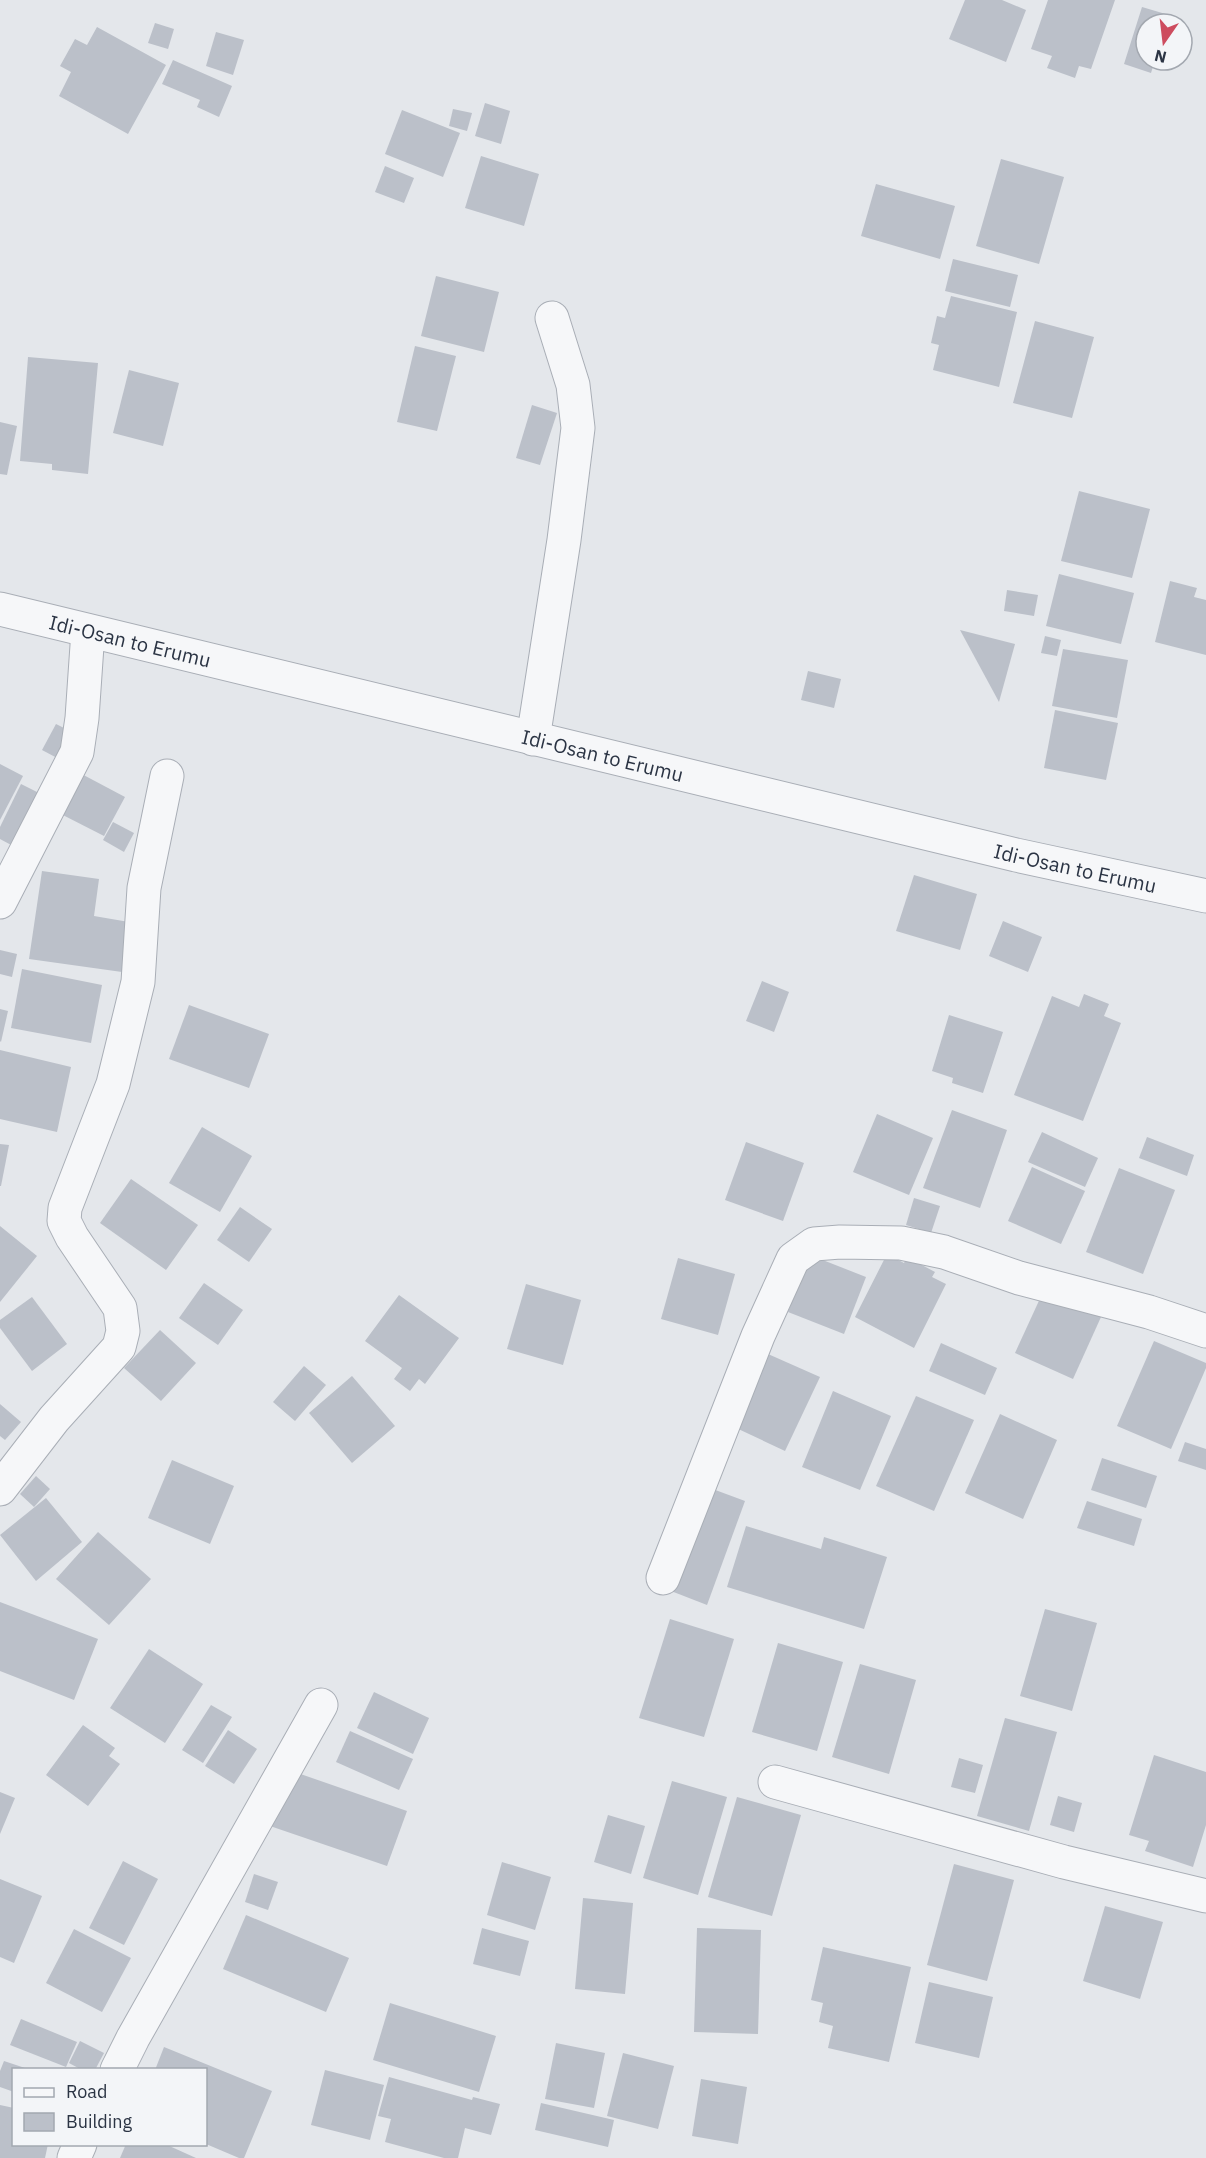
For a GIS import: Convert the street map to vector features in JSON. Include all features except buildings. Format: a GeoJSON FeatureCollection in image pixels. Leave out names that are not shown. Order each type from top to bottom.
{"type":"FeatureCollection","features":[{"type":"Feature","properties":{"kind":"street"},"geometry":{"type":"LineString","coordinates":[[533,739],[564,540],[578,428],[573,385],[552,318]]}},
{"type":"Feature","properties":{"kind":"street","name":"Idi-Osan to Erumu"},"geometry":{"type":"LineString","coordinates":[[0,609],[1016,855],[1206,896]]}},
{"type":"Feature","properties":{"kind":"street"},"geometry":{"type":"LineString","coordinates":[[0,902],[77,752],[82,718],[88,631]]}},
{"type":"Feature","properties":{"kind":"street"},"geometry":{"type":"LineString","coordinates":[[0,1489],[54,1419],[119,1347],[123,1331],[120,1308],[72,1237],[64,1221],[65,1208],[113,1084],[138,982],[144,888],[167,776]]}},
{"type":"Feature","properties":{"kind":"street"},"geometry":{"type":"LineString","coordinates":[[663,1578],[758,1336],[793,1259],[814,1244],[840,1242],[901,1244],[944,1252],[1019,1278],[1149,1312],[1206,1331]]}},
{"type":"Feature","properties":{"kind":"street"},"geometry":{"type":"LineString","coordinates":[[118,2068],[321,1706]]}},
{"type":"Feature","properties":{"kind":"street"},"geometry":{"type":"LineString","coordinates":[[775,1782],[1064,1862],[1206,1896]]}}]}
